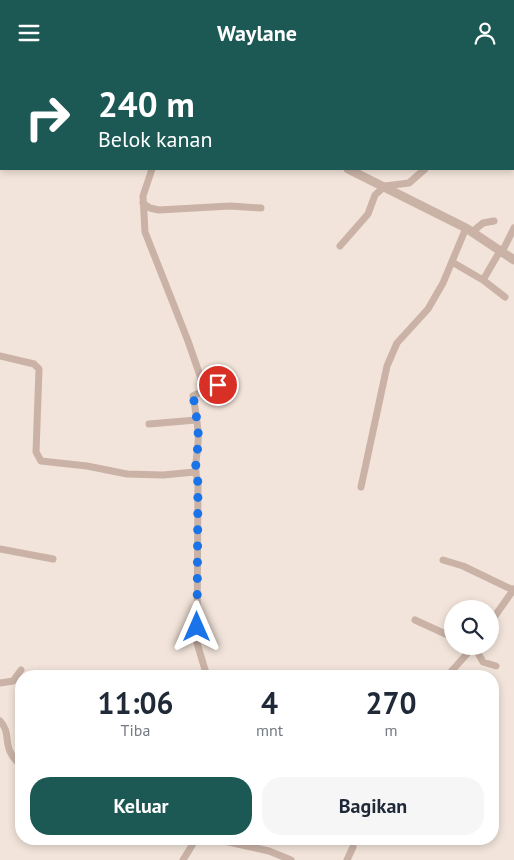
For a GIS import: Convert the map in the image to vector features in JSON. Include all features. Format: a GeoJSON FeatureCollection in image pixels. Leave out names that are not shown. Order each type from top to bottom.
{"type":"FeatureCollection","features":[{"type":"Feature","properties":{"kind":"street"},"geometry":{"type":"LineString","coordinates":[[152,170],[144,188],[146,237],[188,341],[205,390]]}},
{"type":"Feature","properties":{"kind":"street"},"geometry":{"type":"LineString","coordinates":[[340,247],[364,220],[372,207],[376,195],[385,186],[409,183],[423,170]]}},
{"type":"Feature","properties":{"kind":"street"},"geometry":{"type":"LineString","coordinates":[[360,171],[469,230],[513,258]]}},
{"type":"Feature","properties":{"kind":"street"},"geometry":{"type":"LineString","coordinates":[[144,203],[150,208],[159,210],[230,206],[262,208]]}},
{"type":"Feature","properties":{"kind":"street"},"geometry":{"type":"LineString","coordinates":[[361,487],[387,366],[401,337],[428,309],[469,230],[482,223],[494,221]]}},
{"type":"Feature","properties":{"kind":"street"},"geometry":{"type":"LineString","coordinates":[[483,280],[514,228]]}},
{"type":"Feature","properties":{"kind":"street"},"geometry":{"type":"LineString","coordinates":[[452,262],[483,280],[505,297]]}},
{"type":"Feature","properties":{"kind":"street"},"geometry":{"type":"LineString","coordinates":[[0,356],[30,362],[39,369],[36,452],[40,461],[87,467],[127,475],[163,475],[194,472]]}},
{"type":"Feature","properties":{"kind":"street"},"geometry":{"type":"LineString","coordinates":[[207,670],[197,643],[198,482],[194,472],[198,460],[198,431],[193,395],[218,385]]}},
{"type":"Feature","properties":{"kind":"street"},"geometry":{"type":"LineString","coordinates":[[150,424],[196,419]]}},
{"type":"Feature","properties":{"kind":"street"},"geometry":{"type":"LineString","coordinates":[[0,549],[52,559]]}},
{"type":"Feature","properties":{"kind":"street"},"geometry":{"type":"LineString","coordinates":[[443,560],[463,566],[514,589],[499,610]]}},
{"type":"Feature","properties":{"kind":"street"},"geometry":{"type":"LineString","coordinates":[[414,620],[444,633]]}},
{"type":"Feature","properties":{"kind":"street"},"geometry":{"type":"LineString","coordinates":[[453,670],[466,655]]}},
{"type":"Feature","properties":{"kind":"street"},"geometry":{"type":"LineString","coordinates":[[479,655],[483,661],[496,666]]}},
{"type":"Feature","properties":{"kind":"street"},"geometry":{"type":"LineString","coordinates":[[0,683],[13,681],[15,678]]}},
{"type":"Feature","properties":{"kind":"street"},"geometry":{"type":"LineString","coordinates":[[0,721],[5,729],[7,748],[15,760]]}},
{"type":"Feature","properties":{"kind":"street"},"geometry":{"type":"LineString","coordinates":[[183,860],[192,845]]}},
{"type":"Feature","properties":{"kind":"street"},"geometry":{"type":"LineString","coordinates":[[242,845],[269,851],[291,860]]}},
{"type":"Feature","properties":{"kind":"street"},"geometry":{"type":"LineString","coordinates":[[347,860],[353,847]]}},
{"type":"Feature","properties":{"kind":"route"},"geometry":{"type":"LineString","coordinates":[[197,627],[198,482],[194,472],[198,460],[198,431],[193,395],[218,385]]}}]}
